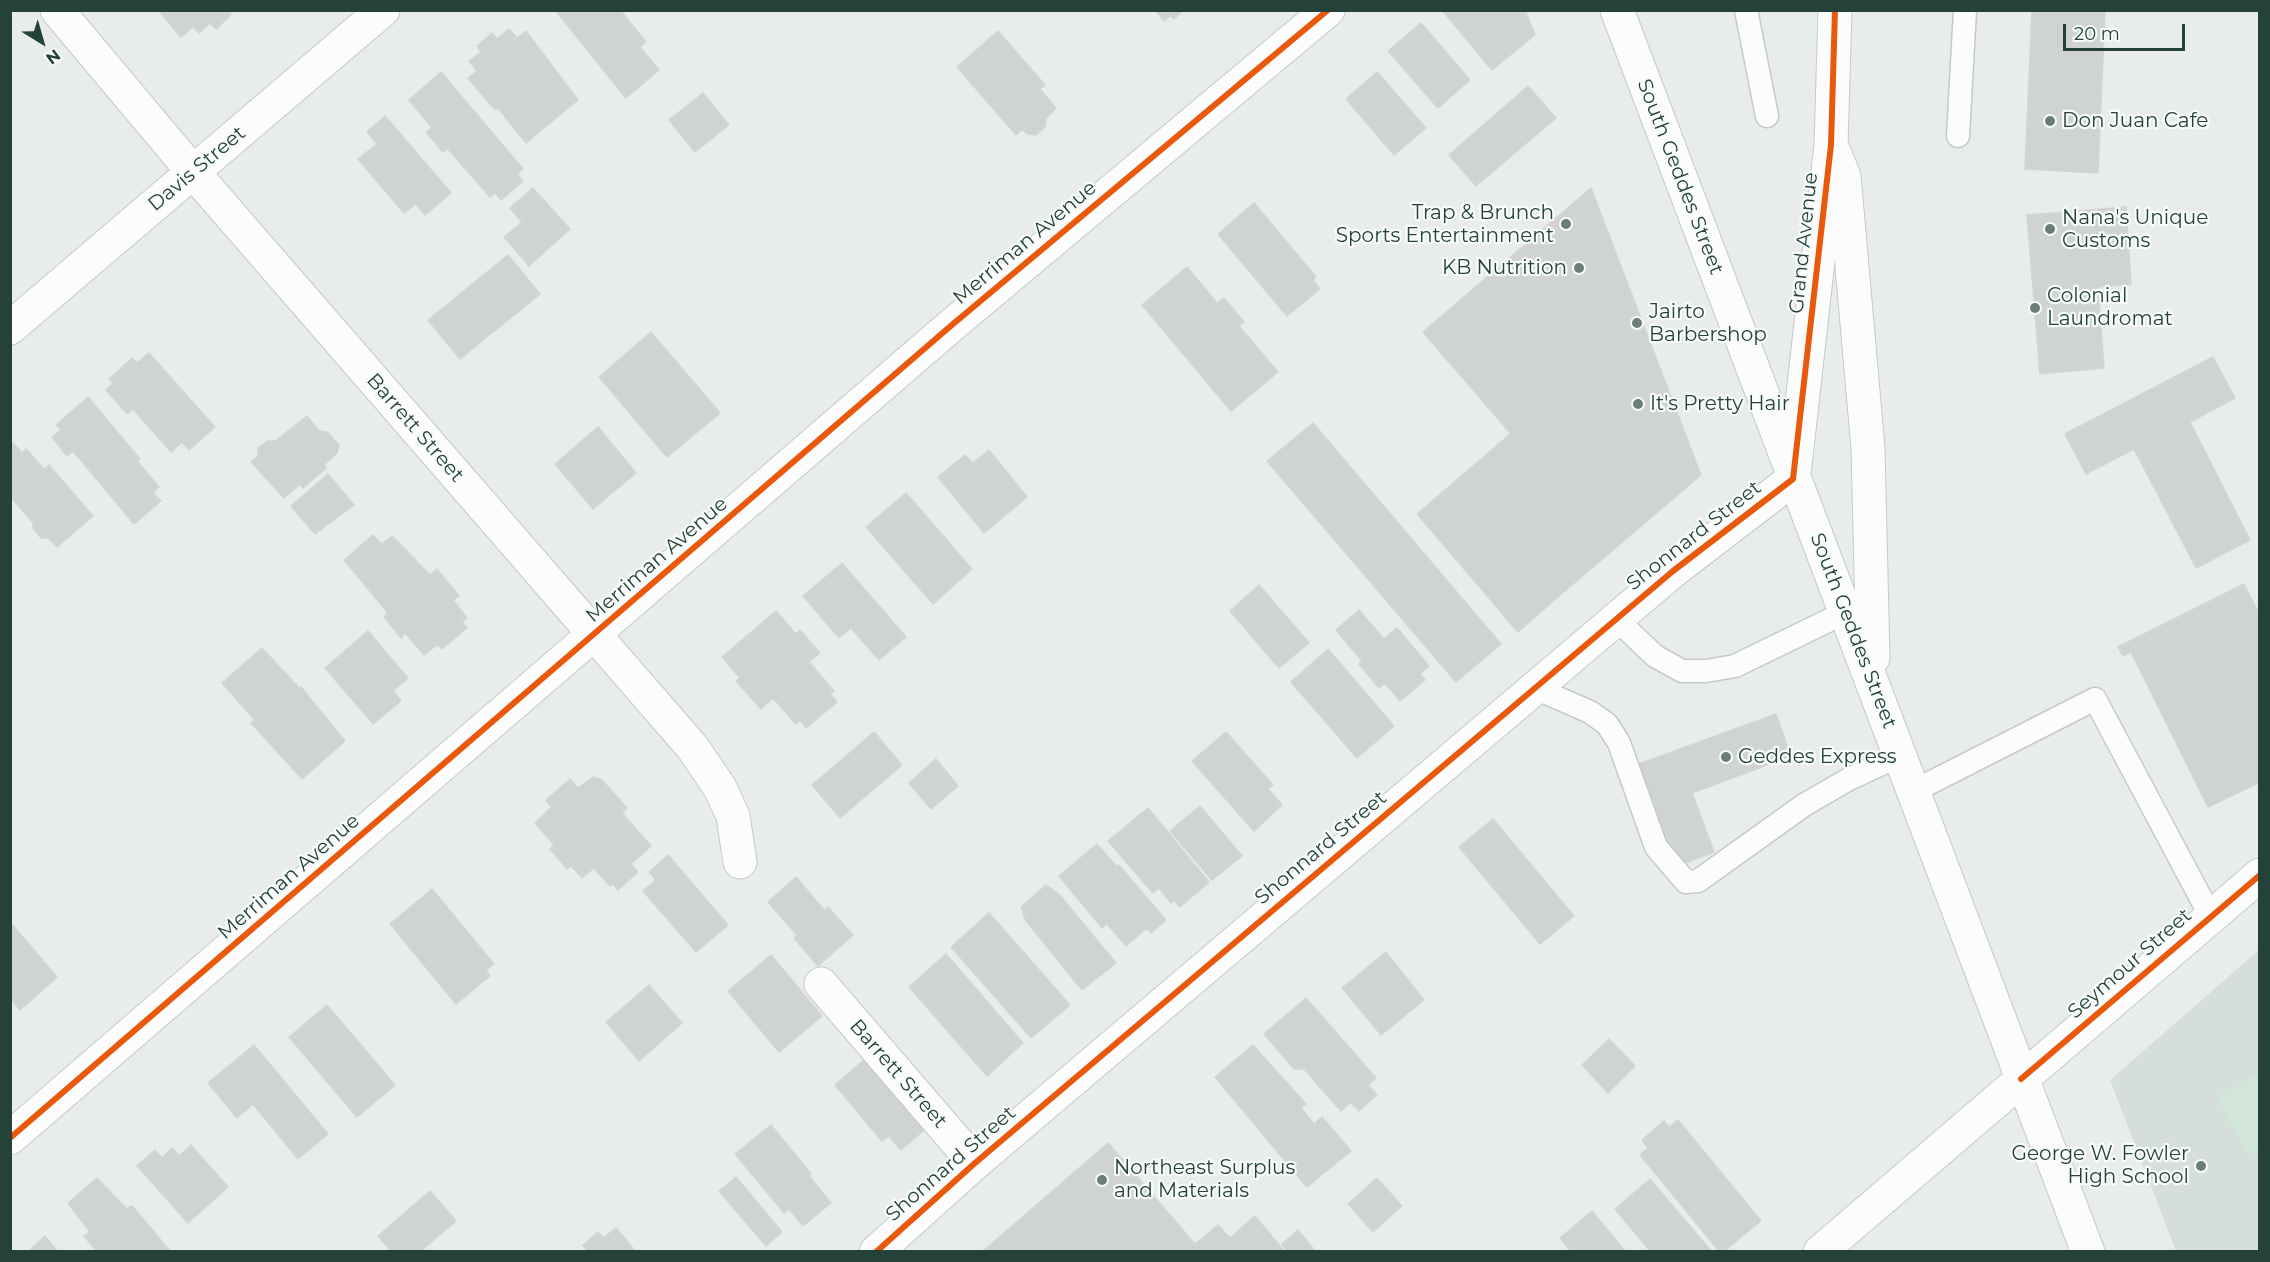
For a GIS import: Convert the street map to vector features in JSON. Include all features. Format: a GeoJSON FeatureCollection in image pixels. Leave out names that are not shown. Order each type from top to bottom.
{"type":"FeatureCollection","features":[{"type":"Feature","properties":{"kind":"street","name":"Barrett Street"},"geometry":{"type":"LineString","coordinates":[[57,10],[193,172],[693,748],[720,788],[733,816],[740,862]]}},
{"type":"Feature","properties":{"kind":"street","name":"Davis Street"},"geometry":{"type":"LineString","coordinates":[[10,328],[383,10]]}},
{"type":"Feature","properties":{"kind":"street","name":"Merriman Avenue"},"geometry":{"type":"LineString","coordinates":[[10,1138],[595,636],[953,324],[1328,10]]}},
{"type":"Feature","properties":{"kind":"street","name":"South Geddes Street"},"geometry":{"type":"LineString","coordinates":[[1617,10],[1793,479],[1873,680],[2021,1079],[2088,1251]]}},
{"type":"Feature","properties":{"kind":"street","name":"Grand Avenue"},"geometry":{"type":"LineString","coordinates":[[1793,479],[1831,145],[1835,10]]}},
{"type":"Feature","properties":{"kind":"street"},"geometry":{"type":"LineString","coordinates":[[1831,145],[1844,176],[1867,436],[1873,680]]}},
{"type":"Feature","properties":{"kind":"street","name":"Shonnard Street"},"geometry":{"type":"LineString","coordinates":[[876,1251],[975,1163],[1673,571],[1793,479]]}},
{"type":"Feature","properties":{"kind":"street","name":"Seymour Street"},"geometry":{"type":"LineString","coordinates":[[1820,1251],[2259,875]]}},
{"type":"Feature","properties":{"kind":"street","name":"Barrett Street"},"geometry":{"type":"LineString","coordinates":[[821,984],[975,1163]]}},
{"type":"Feature","properties":{"kind":"lane"},"geometry":{"type":"LineString","coordinates":[[1746,10],[1767,116]]}},
{"type":"Feature","properties":{"kind":"lane"},"geometry":{"type":"LineString","coordinates":[[1958,136],[1965,10]]}},
{"type":"Feature","properties":{"kind":"lane"},"geometry":{"type":"LineString","coordinates":[[1616,619],[1654,657],[1682,671],[1706,671],[1735,666],[1846,612]]}},
{"type":"Feature","properties":{"kind":"lane"},"geometry":{"type":"LineString","coordinates":[[1535,688],[1590,712],[1607,724],[1619,743],[1656,847],[1686,882],[1698,881],[1813,800],[1849,779],[1901,755]]}},
{"type":"Feature","properties":{"kind":"lane"},"geometry":{"type":"LineString","coordinates":[[1914,791],[2095,699],[2211,917]]}},
{"type":"Feature","properties":{"kind":"shaded area","name":"George W. Fowler High School"},"geometry":{"type":"Polygon","coordinates":[[[2259,950],[2259,1251],[2176,1251],[2110,1080],[2259,950]]]}},
{"type":"Feature","properties":{"kind":"green space"},"geometry":{"type":"Polygon","coordinates":[[[2259,1074],[2259,1150],[2248,1156],[2217,1096],[2259,1074]]]}},
{"type":"Feature","properties":{"kind":"building"},"geometry":{"type":"Polygon","coordinates":[[[158,10],[228,10],[231,15],[216,29],[210,23],[199,33],[193,27],[181,37],[158,10]]]}},
{"type":"Feature","properties":{"kind":"building"},"geometry":{"type":"Polygon","coordinates":[[[555,10],[620,10],[646,42],[640,47],[659,70],[626,98],[555,10]]]}},
{"type":"Feature","properties":{"kind":"building"},"geometry":{"type":"Polygon","coordinates":[[[1155,10],[1184,10],[1174,19],[1171,15],[1164,21],[1155,10]]]}},
{"type":"Feature","properties":{"kind":"building"},"geometry":{"type":"Polygon","coordinates":[[[1442,10],[1525,10],[1535,35],[1492,70],[1442,10]]]}},
{"type":"Feature","properties":{"kind":"building"},"geometry":{"type":"Polygon","coordinates":[[[2032,10],[2105,10],[2098,173],[2025,169],[2032,10]]]}},
{"type":"Feature","properties":{"kind":"building"},"geometry":{"type":"Polygon","coordinates":[[[1421,23],[1470,80],[1438,108],[1388,51],[1421,23]]]}},
{"type":"Feature","properties":{"kind":"building"},"geometry":{"type":"Polygon","coordinates":[[[509,29],[517,38],[526,31],[578,100],[526,143],[498,108],[495,110],[468,78],[477,71],[469,61],[481,52],[477,46],[492,33],[497,39],[509,29]]]}},
{"type":"Feature","properties":{"kind":"building"},"geometry":{"type":"Polygon","coordinates":[[[998,31],[1045,85],[1040,89],[1056,108],[1046,118],[1045,127],[1036,135],[1027,134],[1023,129],[1016,135],[957,67],[998,31]]]}},
{"type":"Feature","properties":{"kind":"building"},"geometry":{"type":"Polygon","coordinates":[[[441,72],[523,169],[517,174],[523,181],[501,200],[495,193],[490,197],[447,148],[443,152],[426,132],[432,128],[409,100],[441,72]]]}},
{"type":"Feature","properties":{"kind":"building"},"geometry":{"type":"Polygon","coordinates":[[[1377,72],[1426,128],[1394,155],[1346,99],[1377,72]]]}},
{"type":"Feature","properties":{"kind":"building"},"geometry":{"type":"Polygon","coordinates":[[[1528,86],[1556,118],[1476,186],[1449,155],[1528,86]]]}},
{"type":"Feature","properties":{"kind":"building"},"geometry":{"type":"Polygon","coordinates":[[[703,93],[729,125],[695,152],[669,120],[703,93]]]}},
{"type":"Feature","properties":{"kind":"building"},"geometry":{"type":"Polygon","coordinates":[[[385,116],[451,193],[425,215],[416,204],[404,213],[358,159],[377,144],[367,132],[385,116]]]}},
{"type":"Feature","properties":{"kind":"building"},"geometry":{"type":"Polygon","coordinates":[[[533,188],[570,229],[529,266],[504,237],[522,222],[510,208],[533,188]]]}},
{"type":"Feature","properties":{"kind":"building"},"geometry":{"type":"Polygon","coordinates":[[[1591,188],[1642,321],[1511,434],[1423,332],[1591,188]]]}},
{"type":"Feature","properties":{"kind":"building"},"geometry":{"type":"Polygon","coordinates":[[[1254,203],[1316,277],[1313,280],[1320,289],[1287,316],[1218,234],[1254,203]]]}},
{"type":"Feature","properties":{"kind":"building"},"geometry":{"type":"Polygon","coordinates":[[[2126,207],[2131,284],[2098,287],[2104,368],[2040,374],[2027,215],[2126,207]]]}},
{"type":"Feature","properties":{"kind":"building"},"geometry":{"type":"Polygon","coordinates":[[[508,255],[540,294],[460,359],[428,320],[508,255]]]}},
{"type":"Feature","properties":{"kind":"building"},"geometry":{"type":"Polygon","coordinates":[[[1187,267],[1217,303],[1224,298],[1244,322],[1239,326],[1278,372],[1231,411],[1142,305],[1187,267]]]}},
{"type":"Feature","properties":{"kind":"building"},"geometry":{"type":"Polygon","coordinates":[[[1642,321],[1701,475],[1552,602],[1452,484],[1642,321]]]}},
{"type":"Feature","properties":{"kind":"building"},"geometry":{"type":"Polygon","coordinates":[[[651,332],[720,413],[667,457],[599,377],[651,332]]]}},
{"type":"Feature","properties":{"kind":"building"},"geometry":{"type":"Polygon","coordinates":[[[149,353],[215,427],[189,450],[182,442],[171,452],[133,409],[127,414],[106,390],[113,383],[109,379],[132,358],[137,363],[149,353]]]}},
{"type":"Feature","properties":{"kind":"building"},"geometry":{"type":"Polygon","coordinates":[[[2213,357],[2235,398],[2190,422],[2250,540],[2196,568],[2134,449],[2086,474],[2065,434],[2213,357]]]}},
{"type":"Feature","properties":{"kind":"building"},"geometry":{"type":"Polygon","coordinates":[[[88,397],[140,459],[137,461],[159,487],[153,493],[161,501],[134,524],[73,451],[67,456],[52,437],[61,430],[56,425],[88,397]]]}},
{"type":"Feature","properties":{"kind":"building"},"geometry":{"type":"Polygon","coordinates":[[[307,416],[319,431],[327,432],[339,445],[337,453],[324,465],[326,468],[303,488],[300,484],[284,498],[251,462],[258,456],[258,448],[268,441],[275,441],[307,416]]]}},
{"type":"Feature","properties":{"kind":"building"},"geometry":{"type":"Polygon","coordinates":[[[1313,423],[1501,644],[1456,682],[1267,461],[1313,423]]]}},
{"type":"Feature","properties":{"kind":"building"},"geometry":{"type":"Polygon","coordinates":[[[598,427],[636,473],[593,509],[555,464],[598,427]]]}},
{"type":"Feature","properties":{"kind":"building"},"geometry":{"type":"Polygon","coordinates":[[[13,443],[22,453],[26,449],[44,469],[49,465],[93,516],[57,547],[48,538],[41,538],[33,528],[33,523],[10,496],[10,445],[13,443]]]}},
{"type":"Feature","properties":{"kind":"building"},"geometry":{"type":"Polygon","coordinates":[[[989,450],[1027,497],[984,533],[938,477],[965,455],[973,463],[989,450]]]}},
{"type":"Feature","properties":{"kind":"building"},"geometry":{"type":"Polygon","coordinates":[[[328,474],[354,505],[315,534],[291,506],[328,474]]]}},
{"type":"Feature","properties":{"kind":"building"},"geometry":{"type":"Polygon","coordinates":[[[1452,484],[1552,602],[1518,632],[1417,514],[1452,484]]]}},
{"type":"Feature","properties":{"kind":"building"},"geometry":{"type":"Polygon","coordinates":[[[906,493],[972,569],[933,604],[866,527],[906,493]]]}},
{"type":"Feature","properties":{"kind":"building"},"geometry":{"type":"Polygon","coordinates":[[[373,535],[382,544],[392,536],[430,575],[437,569],[459,596],[453,600],[467,618],[462,622],[467,628],[442,649],[438,644],[424,655],[405,633],[401,638],[384,617],[388,613],[344,560],[373,535]]]}},
{"type":"Feature","properties":{"kind":"building"},"geometry":{"type":"Polygon","coordinates":[[[842,563],[906,637],[879,660],[851,628],[839,638],[803,596],[842,563]]]}},
{"type":"Feature","properties":{"kind":"building"},"geometry":{"type":"Polygon","coordinates":[[[2244,584],[2260,615],[2260,782],[2208,807],[2131,652],[2123,656],[2118,647],[2244,584]]]}},
{"type":"Feature","properties":{"kind":"building"},"geometry":{"type":"Polygon","coordinates":[[[1259,585],[1309,643],[1279,668],[1230,611],[1259,585]]]}},
{"type":"Feature","properties":{"kind":"building"},"geometry":{"type":"Polygon","coordinates":[[[1359,610],[1384,639],[1397,628],[1429,666],[1420,674],[1425,680],[1400,701],[1385,683],[1379,688],[1359,664],[1362,661],[1336,630],[1359,610]]]}},
{"type":"Feature","properties":{"kind":"building"},"geometry":{"type":"Polygon","coordinates":[[[776,611],[796,634],[800,630],[820,653],[809,662],[834,691],[830,694],[837,702],[806,728],[800,720],[796,724],[773,698],[761,709],[736,681],[740,678],[722,657],[776,611]]]}},
{"type":"Feature","properties":{"kind":"building"},"geometry":{"type":"Polygon","coordinates":[[[368,631],[408,678],[393,691],[401,701],[373,724],[325,668],[368,631]]]}},
{"type":"Feature","properties":{"kind":"building"},"geometry":{"type":"Polygon","coordinates":[[[262,648],[300,689],[301,687],[345,741],[302,779],[251,723],[255,720],[222,683],[262,648]]]}},
{"type":"Feature","properties":{"kind":"building"},"geometry":{"type":"Polygon","coordinates":[[[1328,649],[1394,726],[1357,758],[1291,682],[1328,649]]]}},
{"type":"Feature","properties":{"kind":"building"},"geometry":{"type":"Polygon","coordinates":[[[1776,714],[1791,756],[1692,793],[1714,852],[1677,866],[1639,764],[1776,714]]]}},
{"type":"Feature","properties":{"kind":"building"},"geometry":{"type":"Polygon","coordinates":[[[874,732],[902,765],[840,818],[812,785],[874,732]]]}},
{"type":"Feature","properties":{"kind":"building"},"geometry":{"type":"Polygon","coordinates":[[[1226,732],[1273,785],[1268,789],[1282,805],[1254,831],[1192,761],[1226,732]]]}},
{"type":"Feature","properties":{"kind":"building"},"geometry":{"type":"Polygon","coordinates":[[[936,759],[958,786],[931,809],[909,783],[936,759]]]}},
{"type":"Feature","properties":{"kind":"building"},"geometry":{"type":"Polygon","coordinates":[[[593,777],[602,780],[627,808],[622,813],[651,846],[631,864],[638,872],[618,890],[613,884],[610,886],[594,868],[582,878],[571,866],[567,869],[550,849],[554,845],[535,823],[552,807],[546,800],[570,779],[578,788],[593,777]]]}},
{"type":"Feature","properties":{"kind":"building"},"geometry":{"type":"Polygon","coordinates":[[[1200,806],[1242,856],[1212,880],[1170,831],[1200,806]]]}},
{"type":"Feature","properties":{"kind":"building"},"geometry":{"type":"Polygon","coordinates":[[[1148,808],[1209,882],[1180,907],[1174,900],[1171,903],[1159,888],[1153,893],[1108,841],[1148,808]]]}},
{"type":"Feature","properties":{"kind":"building"},"geometry":{"type":"Polygon","coordinates":[[[1493,819],[1574,916],[1540,944],[1459,847],[1493,819]]]}},
{"type":"Feature","properties":{"kind":"building"},"geometry":{"type":"Polygon","coordinates":[[[1097,844],[1117,867],[1119,865],[1166,920],[1151,933],[1147,928],[1126,946],[1107,924],[1102,928],[1059,876],[1097,844]]]}},
{"type":"Feature","properties":{"kind":"building"},"geometry":{"type":"Polygon","coordinates":[[[668,855],[728,925],[696,952],[643,891],[656,880],[649,872],[668,855]]]}},
{"type":"Feature","properties":{"kind":"building"},"geometry":{"type":"Polygon","coordinates":[[[796,877],[825,911],[828,907],[853,935],[818,966],[794,938],[797,935],[768,902],[796,877]]]}},
{"type":"Feature","properties":{"kind":"building"},"geometry":{"type":"Polygon","coordinates":[[[1046,885],[1058,893],[1116,963],[1082,990],[1026,921],[1021,907],[1046,885]]]}},
{"type":"Feature","properties":{"kind":"building"},"geometry":{"type":"Polygon","coordinates":[[[432,889],[494,964],[486,970],[490,976],[456,1004],[390,924],[432,889]]]}},
{"type":"Feature","properties":{"kind":"building"},"geometry":{"type":"Polygon","coordinates":[[[989,913],[1070,1005],[1031,1038],[951,947],[989,913]]]}},
{"type":"Feature","properties":{"kind":"building"},"geometry":{"type":"Polygon","coordinates":[[[10,922],[57,977],[20,1010],[13,1001],[10,1003],[10,922]]]}},
{"type":"Feature","properties":{"kind":"building"},"geometry":{"type":"Polygon","coordinates":[[[1386,952],[1424,1000],[1381,1035],[1342,988],[1386,952]]]}},
{"type":"Feature","properties":{"kind":"building"},"geometry":{"type":"Polygon","coordinates":[[[946,954],[1023,1043],[987,1076],[909,987],[946,954]]]}},
{"type":"Feature","properties":{"kind":"building"},"geometry":{"type":"Polygon","coordinates":[[[771,955],[822,1016],[779,1052],[728,991],[771,955]]]}},
{"type":"Feature","properties":{"kind":"building"},"geometry":{"type":"Polygon","coordinates":[[[649,985],[682,1023],[639,1061],[606,1022],[649,985]]]}},
{"type":"Feature","properties":{"kind":"building"},"geometry":{"type":"Polygon","coordinates":[[[1306,998],[1376,1078],[1368,1085],[1377,1095],[1359,1111],[1351,1102],[1341,1111],[1304,1069],[1294,1069],[1264,1034],[1306,998]]]}},
{"type":"Feature","properties":{"kind":"building"},"geometry":{"type":"Polygon","coordinates":[[[327,1005],[395,1085],[357,1117],[289,1037],[327,1005]]]}},
{"type":"Feature","properties":{"kind":"building"},"geometry":{"type":"Polygon","coordinates":[[[1609,1039],[1635,1066],[1608,1093],[1582,1065],[1609,1039]]]}},
{"type":"Feature","properties":{"kind":"building"},"geometry":{"type":"Polygon","coordinates":[[[254,1045],[328,1134],[298,1159],[253,1104],[237,1118],[208,1083],[254,1045]]]}},
{"type":"Feature","properties":{"kind":"building"},"geometry":{"type":"Polygon","coordinates":[[[1253,1045],[1306,1104],[1301,1108],[1314,1124],[1322,1117],[1351,1151],[1307,1187],[1215,1077],[1253,1045]]]}},
{"type":"Feature","properties":{"kind":"building"},"geometry":{"type":"Polygon","coordinates":[[[872,1053],[931,1124],[901,1150],[889,1136],[882,1141],[835,1085],[872,1053]]]}},
{"type":"Feature","properties":{"kind":"building"},"geometry":{"type":"Polygon","coordinates":[[[1678,1120],[1761,1221],[1723,1252],[1720,1252],[1640,1155],[1648,1148],[1642,1140],[1664,1121],[1669,1127],[1678,1120]]]}},
{"type":"Feature","properties":{"kind":"building"},"geometry":{"type":"Polygon","coordinates":[[[771,1125],[811,1174],[809,1176],[831,1203],[803,1226],[789,1209],[784,1213],[735,1154],[771,1125]]]}},
{"type":"Feature","properties":{"kind":"building","name":"Northeast Surplus and Materials"},"geometry":{"type":"Polygon","coordinates":[[[1108,1143],[1195,1244],[1218,1225],[1230,1238],[1255,1216],[1285,1252],[982,1252],[1108,1143]]]}},
{"type":"Feature","properties":{"kind":"building"},"geometry":{"type":"Polygon","coordinates":[[[191,1145],[228,1187],[188,1223],[137,1166],[155,1150],[162,1158],[172,1148],[179,1156],[191,1145]]]}},
{"type":"Feature","properties":{"kind":"building"},"geometry":{"type":"Polygon","coordinates":[[[736,1177],[782,1232],[766,1246],[719,1191],[736,1177]]]}},
{"type":"Feature","properties":{"kind":"building"},"geometry":{"type":"Polygon","coordinates":[[[97,1178],[127,1209],[132,1206],[171,1252],[97,1252],[84,1236],[90,1232],[68,1203],[97,1178]]]}},
{"type":"Feature","properties":{"kind":"building"},"geometry":{"type":"Polygon","coordinates":[[[1377,1178],[1402,1206],[1373,1232],[1348,1204],[1377,1178]]]}},
{"type":"Feature","properties":{"kind":"building"},"geometry":{"type":"Polygon","coordinates":[[[1650,1179],[1712,1252],[1651,1252],[1615,1209],[1650,1179]]]}},
{"type":"Feature","properties":{"kind":"building"},"geometry":{"type":"Polygon","coordinates":[[[430,1191],[456,1221],[420,1252],[392,1252],[378,1236],[430,1191]]]}},
{"type":"Feature","properties":{"kind":"building"},"geometry":{"type":"Polygon","coordinates":[[[1592,1211],[1626,1252],[1572,1252],[1560,1238],[1592,1211]]]}},
{"type":"Feature","properties":{"kind":"building"},"geometry":{"type":"Polygon","coordinates":[[[616,1228],[636,1252],[588,1252],[583,1245],[598,1232],[603,1238],[616,1228]]]}},
{"type":"Feature","properties":{"kind":"building"},"geometry":{"type":"Polygon","coordinates":[[[1298,1230],[1316,1252],[1288,1252],[1282,1244],[1298,1230]]]}},
{"type":"Feature","properties":{"kind":"building"},"geometry":{"type":"Polygon","coordinates":[[[45,1236],[58,1252],[28,1252],[45,1236]]]}},
{"type":"Feature","properties":{"kind":"cycle path"},"geometry":{"type":"LineString","coordinates":[[10,1138],[953,324],[1328,10]]}},
{"type":"Feature","properties":{"kind":"cycle path"},"geometry":{"type":"LineString","coordinates":[[876,1252],[975,1163],[1673,571],[1793,479],[1831,145],[1835,10]]}},
{"type":"Feature","properties":{"kind":"cycle path"},"geometry":{"type":"LineString","coordinates":[[2021,1079],[2260,875]]}},
{"type":"Feature","properties":{"kind":"place","name":"Don Juan Cafe"},"geometry":{"type":"Point","coordinates":[2050,121]}},
{"type":"Feature","properties":{"kind":"place","name":"Trap & Brunch Sports Entertainment"},"geometry":{"type":"Point","coordinates":[1566,224]}},
{"type":"Feature","properties":{"kind":"place","name":"Nana's Unique Customs"},"geometry":{"type":"Point","coordinates":[2050,229]}},
{"type":"Feature","properties":{"kind":"place","name":"KB Nutrition"},"geometry":{"type":"Point","coordinates":[1579,268]}},
{"type":"Feature","properties":{"kind":"place","name":"Colonial Laundromat"},"geometry":{"type":"Point","coordinates":[2035,308]}},
{"type":"Feature","properties":{"kind":"place","name":"Jairto Barbershop"},"geometry":{"type":"Point","coordinates":[1637,323]}},
{"type":"Feature","properties":{"kind":"place","name":"It's Pretty Hair"},"geometry":{"type":"Point","coordinates":[1638,404]}},
{"type":"Feature","properties":{"kind":"place","name":"Geddes Express"},"geometry":{"type":"Point","coordinates":[1726,757]}},
{"type":"Feature","properties":{"kind":"place","name":"George W. Fowler High School"},"geometry":{"type":"Point","coordinates":[2201,1166]}},
{"type":"Feature","properties":{"kind":"place","name":"Northeast Surplus and Materials"},"geometry":{"type":"Point","coordinates":[1102,1180]}}]}
